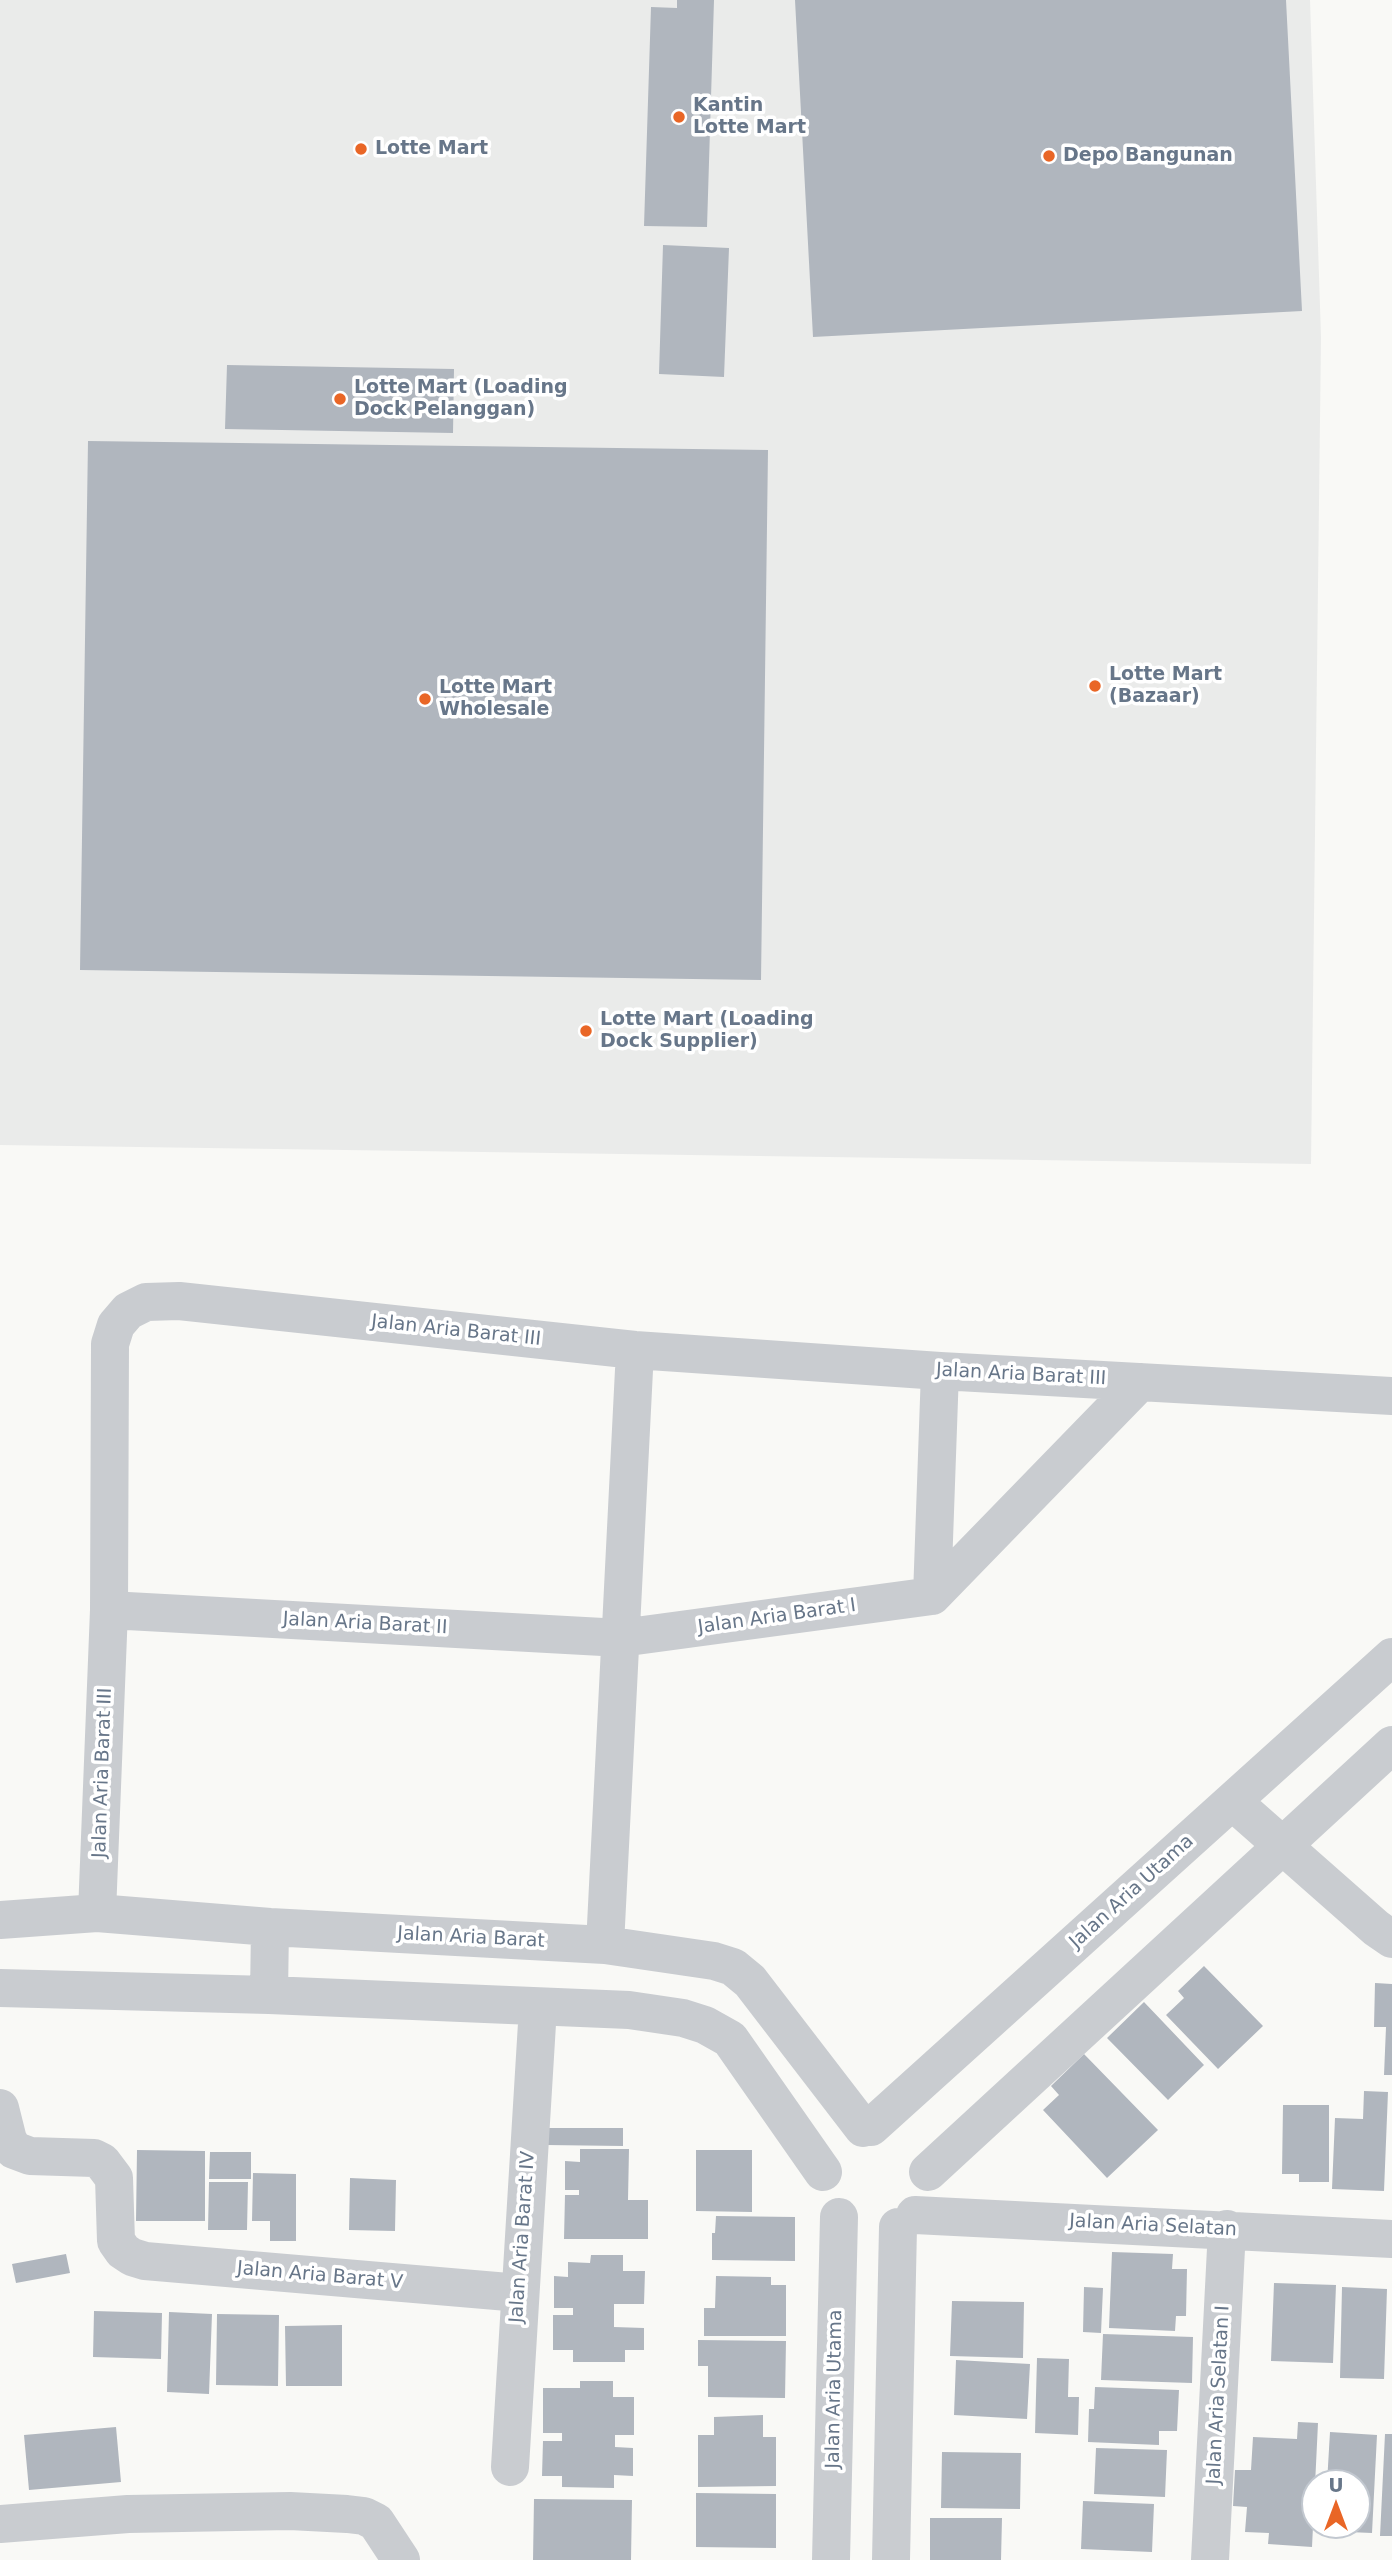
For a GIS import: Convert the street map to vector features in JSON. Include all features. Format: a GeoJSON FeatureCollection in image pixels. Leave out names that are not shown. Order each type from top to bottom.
{"type":"FeatureCollection","features":[{"type":"Feature","properties":{"kind":"street","name":"Jalan Aria Barat III"},"geometry":{"type":"LineString","coordinates":[[97,1913],[109,1609],[110,1345],[116,1325],[128,1311],[146,1302],[178,1301],[635,1350],[940,1371],[1392,1396]]}},
{"type":"Feature","properties":{"kind":"street"},"geometry":{"type":"LineString","coordinates":[[605,1945],[635,1350]]}},
{"type":"Feature","properties":{"kind":"street"},"geometry":{"type":"LineString","coordinates":[[932,1596],[940,1371]]}},
{"type":"Feature","properties":{"kind":"street"},"geometry":{"type":"LineString","coordinates":[[932,1596],[1140,1382]]}},
{"type":"Feature","properties":{"kind":"street","name":"Jalan Aria Barat I"},"geometry":{"type":"LineString","coordinates":[[621,1638],[932,1596]]}},
{"type":"Feature","properties":{"kind":"street","name":"Jalan Aria Barat II"},"geometry":{"type":"LineString","coordinates":[[109,1609],[621,1638]]}},
{"type":"Feature","properties":{"kind":"street","name":"Jalan Aria Utama"},"geometry":{"type":"LineString","coordinates":[[867,2127],[1392,1657]]}},
{"type":"Feature","properties":{"kind":"street"},"geometry":{"type":"LineString","coordinates":[[917,2151],[1282,1846],[1392,1745]]}},
{"type":"Feature","properties":{"kind":"street"},"geometry":{"type":"LineString","coordinates":[[1233,1802],[1376,1928],[1392,1939]]}},
{"type":"Feature","properties":{"kind":"street","name":"Jalan Aria Barat"},"geometry":{"type":"LineString","coordinates":[[0,1920],[97,1913],[270,1927],[605,1945],[714,1961],[733,1967],[750,1981],[867,2127]]}},
{"type":"Feature","properties":{"kind":"street"},"geometry":{"type":"LineString","coordinates":[[269,1995],[270,1927]]}},
{"type":"Feature","properties":{"kind":"street"},"geometry":{"type":"LineString","coordinates":[[0,1988],[269,1995],[629,2010],[684,2018],[705,2025],[730,2039],[823,2172]]}},
{"type":"Feature","properties":{"kind":"street","name":"Jalan Aria Barat IV"},"geometry":{"type":"LineString","coordinates":[[510,2467],[538,2007]]}},
{"type":"Feature","properties":{"kind":"street","name":"Jalan Aria Barat V"},"geometry":{"type":"LineString","coordinates":[[0,2108],[8,2140],[14,2150],[30,2156],[94,2158],[102,2162],[114,2178],[116,2241],[123,2251],[132,2257],[145,2261],[520,2293]]}},
{"type":"Feature","properties":{"kind":"street"},"geometry":{"type":"LineString","coordinates":[[867,2127],[890,2129],[917,2151],[926,2195],[906,2221],[877,2232],[857,2229],[839,2217],[829,2204],[823,2188],[823,2172],[830,2152],[844,2137],[867,2127]]}},
{"type":"Feature","properties":{"kind":"street","name":"Jalan Aria Utama"},"geometry":{"type":"LineString","coordinates":[[831,2560],[839,2217]]}},
{"type":"Feature","properties":{"kind":"street"},"geometry":{"type":"LineString","coordinates":[[891,2560],[906,2221]]}},
{"type":"Feature","properties":{"kind":"street","name":"Jalan Aria Selatan"},"geometry":{"type":"LineString","coordinates":[[906,2221],[1227,2229],[1392,2239]]}},
{"type":"Feature","properties":{"kind":"street","name":"Jalan Aria Selatan I"},"geometry":{"type":"LineString","coordinates":[[1210,2560],[1227,2229]]}},
{"type":"Feature","properties":{"kind":"street"},"geometry":{"type":"LineString","coordinates":[[0,2524],[128,2514],[290,2511],[347,2514],[365,2516],[376,2522],[401,2560]]}},
{"type":"Feature","properties":{"kind":"shaded area"},"geometry":{"type":"Polygon","coordinates":[[[0,0],[1310,0],[1321,337],[1311,1164],[0,1145],[0,0]]]}},
{"type":"Feature","properties":{"kind":"building","name":"Kantin Lotte Mart"},"geometry":{"type":"Polygon","coordinates":[[[677,0],[714,0],[707,227],[644,226],[651,7],[677,8],[677,0]]]}},
{"type":"Feature","properties":{"kind":"building","name":"Depo Bangunan"},"geometry":{"type":"Polygon","coordinates":[[[795,0],[1286,0],[1302,311],[813,337],[795,0]]]}},
{"type":"Feature","properties":{"kind":"building"},"geometry":{"type":"Polygon","coordinates":[[[663,245],[729,248],[724,377],[659,374],[663,245]]]}},
{"type":"Feature","properties":{"kind":"building","name":"Lotte Mart (Loading Dock Pelanggan)"},"geometry":{"type":"Polygon","coordinates":[[[227,365],[454,369],[453,433],[225,429],[227,365]]]}},
{"type":"Feature","properties":{"kind":"building","name":"Lotte Mart Wholesale"},"geometry":{"type":"Polygon","coordinates":[[[88,441],[768,450],[761,980],[80,970],[88,441]]]}},
{"type":"Feature","properties":{"kind":"building"},"geometry":{"type":"Polygon","coordinates":[[[1204,1966],[1263,2026],[1218,2069],[1166,2015],[1184,1998],[1178,1991],[1204,1966]]]}},
{"type":"Feature","properties":{"kind":"building"},"geometry":{"type":"Polygon","coordinates":[[[1375,1983],[1392,1984],[1392,2075],[1384,2075],[1386,2027],[1374,2027],[1375,1983]]]}},
{"type":"Feature","properties":{"kind":"building"},"geometry":{"type":"Polygon","coordinates":[[[1144,2002],[1204,2065],[1168,2100],[1107,2038],[1144,2002]]]}},
{"type":"Feature","properties":{"kind":"building"},"geometry":{"type":"Polygon","coordinates":[[[1084,2054],[1158,2130],[1107,2178],[1043,2110],[1059,2095],[1051,2086],[1084,2054]]]}},
{"type":"Feature","properties":{"kind":"building"},"geometry":{"type":"Polygon","coordinates":[[[1364,2091],[1388,2092],[1384,2191],[1332,2189],[1335,2118],[1363,2119],[1364,2091]]]}},
{"type":"Feature","properties":{"kind":"building"},"geometry":{"type":"Polygon","coordinates":[[[1283,2105],[1329,2105],[1329,2182],[1299,2182],[1299,2174],[1282,2174],[1283,2105]]]}},
{"type":"Feature","properties":{"kind":"building"},"geometry":{"type":"Polygon","coordinates":[[[546,2128],[623,2128],[623,2146],[546,2145],[546,2128]]]}},
{"type":"Feature","properties":{"kind":"building"},"geometry":{"type":"Polygon","coordinates":[[[580,2149],[629,2149],[628,2200],[648,2200],[648,2239],[564,2239],[565,2195],[579,2195],[579,2190],[565,2190],[565,2161],[580,2162],[580,2149]]]}},
{"type":"Feature","properties":{"kind":"building"},"geometry":{"type":"Polygon","coordinates":[[[137,2150],[205,2151],[205,2221],[136,2221],[137,2150]]]}},
{"type":"Feature","properties":{"kind":"building"},"geometry":{"type":"Polygon","coordinates":[[[696,2150],[752,2150],[752,2212],[696,2211],[696,2150]]]}},
{"type":"Feature","properties":{"kind":"building"},"geometry":{"type":"Polygon","coordinates":[[[210,2152],[251,2152],[251,2179],[209,2179],[210,2152]]]}},
{"type":"Feature","properties":{"kind":"building"},"geometry":{"type":"Polygon","coordinates":[[[253,2173],[296,2174],[296,2241],[270,2241],[270,2221],[252,2221],[253,2173]]]}},
{"type":"Feature","properties":{"kind":"building"},"geometry":{"type":"Polygon","coordinates":[[[350,2178],[396,2180],[395,2231],[349,2230],[350,2178]]]}},
{"type":"Feature","properties":{"kind":"building"},"geometry":{"type":"Polygon","coordinates":[[[209,2182],[248,2182],[247,2230],[208,2230],[209,2182]]]}},
{"type":"Feature","properties":{"kind":"building"},"geometry":{"type":"Polygon","coordinates":[[[716,2216],[795,2217],[795,2261],[712,2260],[712,2233],[715,2233],[716,2216]]]}},
{"type":"Feature","properties":{"kind":"building"},"geometry":{"type":"Polygon","coordinates":[[[1112,2252],[1173,2254],[1172,2269],[1187,2269],[1186,2316],[1176,2316],[1175,2331],[1109,2328],[1112,2252]]]}},
{"type":"Feature","properties":{"kind":"building"},"geometry":{"type":"Polygon","coordinates":[[[66,2254],[70,2273],[16,2283],[12,2264],[66,2254]]]}},
{"type":"Feature","properties":{"kind":"building"},"geometry":{"type":"Polygon","coordinates":[[[591,2255],[623,2255],[623,2271],[645,2271],[644,2304],[614,2304],[614,2327],[644,2328],[644,2350],[625,2350],[625,2362],[573,2362],[573,2350],[553,2350],[553,2315],[573,2315],[573,2308],[554,2308],[554,2276],[568,2277],[568,2262],[590,2263],[591,2255]]]}},
{"type":"Feature","properties":{"kind":"building"},"geometry":{"type":"Polygon","coordinates":[[[716,2276],[771,2277],[771,2285],[786,2285],[786,2336],[704,2336],[704,2308],[715,2308],[716,2276]]]}},
{"type":"Feature","properties":{"kind":"building"},"geometry":{"type":"Polygon","coordinates":[[[1274,2283],[1336,2285],[1333,2363],[1271,2361],[1274,2283]]]}},
{"type":"Feature","properties":{"kind":"building"},"geometry":{"type":"Polygon","coordinates":[[[1084,2287],[1103,2288],[1101,2333],[1083,2332],[1084,2287]]]}},
{"type":"Feature","properties":{"kind":"building"},"geometry":{"type":"Polygon","coordinates":[[[1342,2287],[1387,2289],[1384,2379],[1340,2378],[1342,2287]]]}},
{"type":"Feature","properties":{"kind":"building"},"geometry":{"type":"Polygon","coordinates":[[[952,2301],[1024,2302],[1023,2358],[950,2356],[952,2301]]]}},
{"type":"Feature","properties":{"kind":"building"},"geometry":{"type":"Polygon","coordinates":[[[94,2311],[162,2313],[161,2359],[93,2357],[94,2311]]]}},
{"type":"Feature","properties":{"kind":"building"},"geometry":{"type":"Polygon","coordinates":[[[169,2312],[212,2314],[209,2394],[167,2392],[169,2312]]]}},
{"type":"Feature","properties":{"kind":"building"},"geometry":{"type":"Polygon","coordinates":[[[217,2314],[279,2315],[278,2386],[216,2385],[217,2314]]]}},
{"type":"Feature","properties":{"kind":"building"},"geometry":{"type":"Polygon","coordinates":[[[342,2325],[342,2386],[286,2386],[285,2326],[342,2325]]]}},
{"type":"Feature","properties":{"kind":"building"},"geometry":{"type":"Polygon","coordinates":[[[1103,2334],[1193,2337],[1192,2383],[1101,2380],[1103,2334]]]}},
{"type":"Feature","properties":{"kind":"building"},"geometry":{"type":"Polygon","coordinates":[[[698,2340],[786,2341],[785,2398],[708,2397],[708,2366],[698,2366],[698,2340]]]}},
{"type":"Feature","properties":{"kind":"building"},"geometry":{"type":"Polygon","coordinates":[[[1037,2358],[1069,2359],[1068,2397],[1079,2397],[1078,2435],[1035,2433],[1037,2358]]]}},
{"type":"Feature","properties":{"kind":"building"},"geometry":{"type":"Polygon","coordinates":[[[956,2360],[1030,2364],[1027,2419],[954,2415],[956,2360]]]}},
{"type":"Feature","properties":{"kind":"building"},"geometry":{"type":"Polygon","coordinates":[[[580,2381],[613,2381],[613,2397],[634,2397],[634,2435],[615,2435],[615,2447],[633,2448],[633,2476],[614,2475],[614,2488],[562,2487],[562,2476],[542,2476],[543,2441],[562,2441],[562,2433],[543,2433],[543,2388],[580,2388],[580,2381]]]}},
{"type":"Feature","properties":{"kind":"building"},"geometry":{"type":"Polygon","coordinates":[[[1095,2387],[1179,2390],[1177,2431],[1159,2431],[1159,2445],[1088,2442],[1089,2409],[1094,2409],[1095,2387]]]}},
{"type":"Feature","properties":{"kind":"building"},"geometry":{"type":"Polygon","coordinates":[[[763,2415],[763,2437],[776,2437],[776,2486],[698,2487],[698,2435],[714,2435],[714,2417],[763,2415]]]}},
{"type":"Feature","properties":{"kind":"building"},"geometry":{"type":"Polygon","coordinates":[[[1298,2422],[1318,2423],[1316,2469],[1301,2469],[1301,2539],[1312,2539],[1312,2547],[1268,2544],[1269,2533],[1245,2532],[1247,2507],[1233,2506],[1235,2470],[1251,2470],[1253,2437],[1297,2439],[1298,2422]]]}},
{"type":"Feature","properties":{"kind":"building"},"geometry":{"type":"Polygon","coordinates":[[[116,2427],[121,2482],[29,2490],[24,2435],[116,2427]]]}},
{"type":"Feature","properties":{"kind":"building"},"geometry":{"type":"Polygon","coordinates":[[[1330,2432],[1377,2435],[1372,2533],[1371,2469],[1328,2469],[1330,2432]]]}},
{"type":"Feature","properties":{"kind":"building"},"geometry":{"type":"Polygon","coordinates":[[[1385,2434],[1392,2434],[1392,2536],[1380,2536],[1385,2434]]]}},
{"type":"Feature","properties":{"kind":"building"},"geometry":{"type":"Polygon","coordinates":[[[1096,2448],[1167,2450],[1165,2497],[1094,2494],[1096,2448]]]}},
{"type":"Feature","properties":{"kind":"building"},"geometry":{"type":"Polygon","coordinates":[[[942,2452],[1021,2453],[1020,2509],[941,2508],[942,2452]]]}},
{"type":"Feature","properties":{"kind":"building"},"geometry":{"type":"Polygon","coordinates":[[[696,2493],[776,2494],[776,2548],[696,2547],[696,2493]]]}},
{"type":"Feature","properties":{"kind":"building"},"geometry":{"type":"Polygon","coordinates":[[[534,2499],[632,2500],[631,2560],[533,2560],[534,2499]]]}},
{"type":"Feature","properties":{"kind":"building"},"geometry":{"type":"Polygon","coordinates":[[[1083,2501],[1154,2504],[1152,2552],[1081,2549],[1083,2501]]]}},
{"type":"Feature","properties":{"kind":"building"},"geometry":{"type":"Polygon","coordinates":[[[930,2518],[1002,2518],[1001,2560],[930,2560],[930,2518]]]}},
{"type":"Feature","properties":{"kind":"place","name":"Kantin Lotte Mart"},"geometry":{"type":"Point","coordinates":[679,117]}},
{"type":"Feature","properties":{"kind":"place","name":"Lotte Mart"},"geometry":{"type":"Point","coordinates":[361,149]}},
{"type":"Feature","properties":{"kind":"place","name":"Depo Bangunan"},"geometry":{"type":"Point","coordinates":[1049,156]}},
{"type":"Feature","properties":{"kind":"place","name":"Lotte Mart (Loading Dock Pelanggan)"},"geometry":{"type":"Point","coordinates":[340,399]}},
{"type":"Feature","properties":{"kind":"place","name":"Lotte Mart (Bazaar)"},"geometry":{"type":"Point","coordinates":[1095,686]}},
{"type":"Feature","properties":{"kind":"place","name":"Lotte Mart Wholesale"},"geometry":{"type":"Point","coordinates":[425,699]}},
{"type":"Feature","properties":{"kind":"place","name":"Lotte Mart (Loading Dock Supplier)"},"geometry":{"type":"Point","coordinates":[586,1031]}}]}
